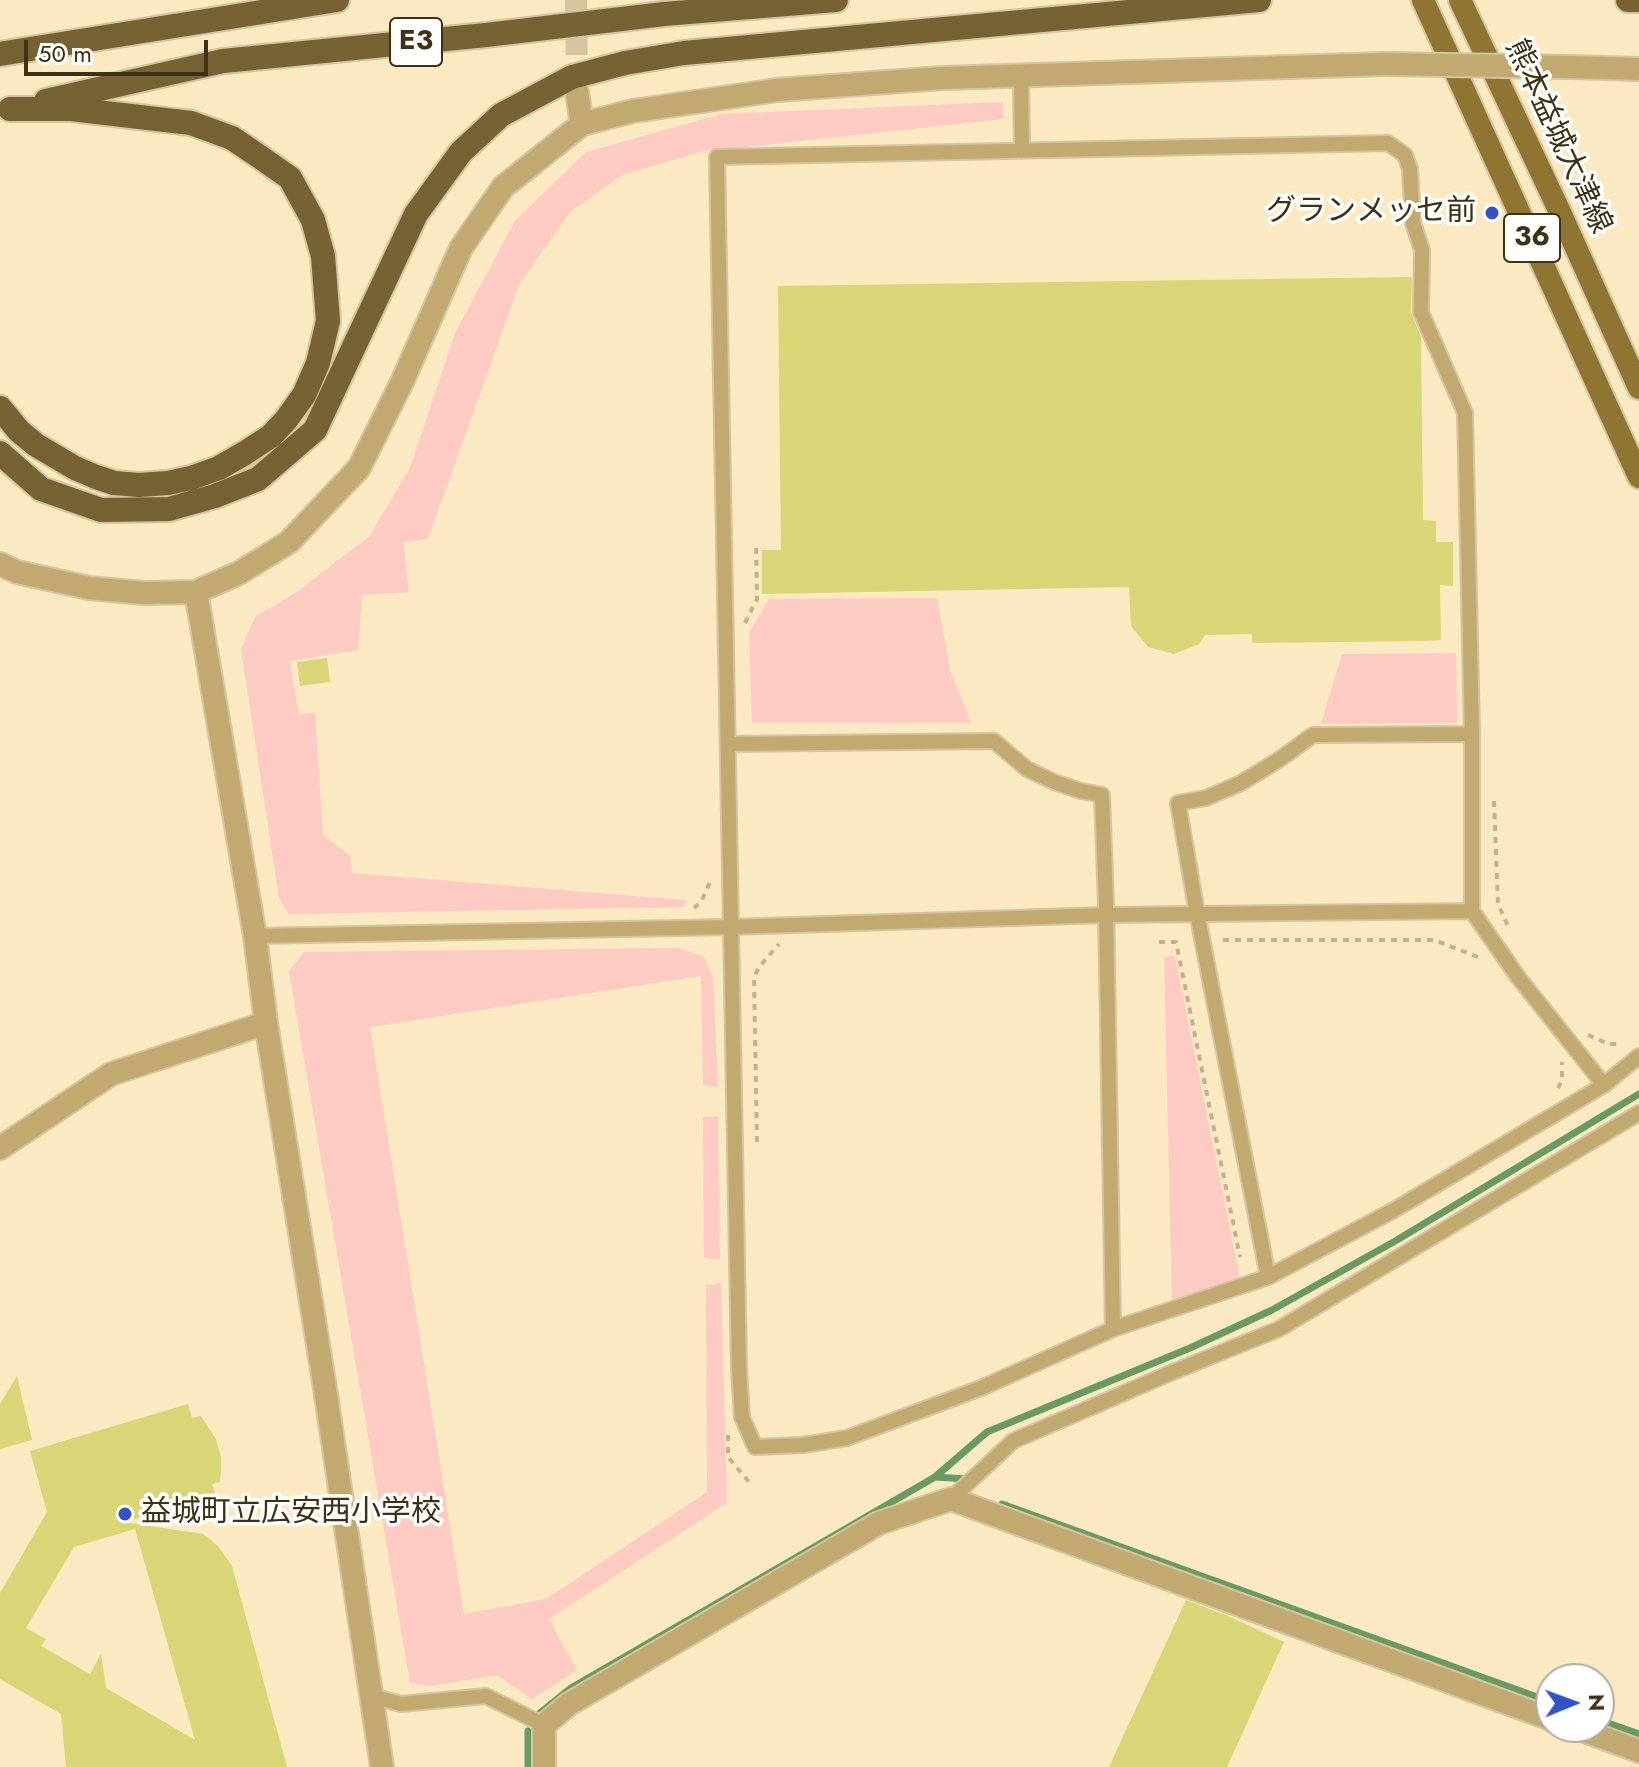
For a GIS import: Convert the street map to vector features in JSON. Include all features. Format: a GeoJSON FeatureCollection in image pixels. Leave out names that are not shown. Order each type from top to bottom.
{"type":"FeatureCollection","features":[{"type":"Feature","properties":{"kind":"highway"},"geometry":{"type":"LineString","coordinates":[[0,54],[337,0]]}},
{"type":"Feature","properties":{"kind":"highway","name":"E3"},"geometry":{"type":"LineString","coordinates":[[5,110],[223,61],[664,14],[836,0]]}},
{"type":"Feature","properties":{"kind":"highway"},"geometry":{"type":"LineString","coordinates":[[0,453],[41,489],[101,510],[169,509],[258,479],[315,430],[416,214],[461,152],[501,115],[572,77],[625,63],[684,53],[1259,0]]}},
{"type":"Feature","properties":{"kind":"highway"},"geometry":{"type":"LineString","coordinates":[[1628,0],[1639,0]]}},
{"type":"Feature","properties":{"kind":"highway"},"geometry":{"type":"LineString","coordinates":[[0,408],[19,431],[36,445],[96,477],[114,483],[139,485],[191,478],[219,468],[245,453],[271,436],[286,420],[304,395],[318,363],[328,321],[323,256],[313,220],[290,178],[251,150],[232,138],[191,123],[71,109],[5,110]]}},
{"type":"Feature","properties":{"kind":"main road","name":"36"},"geometry":{"type":"LineString","coordinates":[[1423,0],[1639,477]]}},
{"type":"Feature","properties":{"kind":"main road","name":"熊本益城大津線"},"geometry":{"type":"LineString","coordinates":[[1460,0],[1639,388]]}},
{"type":"Feature","properties":{"kind":"street"},"geometry":{"type":"LineString","coordinates":[[0,564],[17,572],[89,588],[144,593],[196,592],[239,573],[289,542],[359,468],[403,380],[461,248],[503,187],[582,124],[633,111],[777,90],[942,78],[1385,64],[1639,69]]}},
{"type":"Feature","properties":{"kind":"street"},"geometry":{"type":"LineString","coordinates":[[577,92],[582,124]]}},
{"type":"Feature","properties":{"kind":"street"},"geometry":{"type":"LineString","coordinates":[[196,592],[255,936],[382,1767]]}},
{"type":"Feature","properties":{"kind":"street"},"geometry":{"type":"LineString","coordinates":[[0,1148],[111,1074],[266,1023]]}},
{"type":"Feature","properties":{"kind":"street"},"geometry":{"type":"LineString","coordinates":[[544,1767],[544,1725],[569,1704],[879,1523],[951,1499],[1535,1713]]}},
{"type":"Feature","properties":{"kind":"street"},"geometry":{"type":"LineString","coordinates":[[1615,1742],[1639,1751]]}},
{"type":"Feature","properties":{"kind":"lane"},"geometry":{"type":"LineString","coordinates":[[1021,76],[1022,151]]}},
{"type":"Feature","properties":{"kind":"lane"},"geometry":{"type":"LineString","coordinates":[[1604,1085],[1518,977],[1472,911],[1472,734],[1465,413],[1421,312],[1422,250],[1413,223],[1410,169],[1405,155],[1388,143],[717,157],[739,1369],[742,1417],[755,1447],[803,1445],[847,1438],[981,1388],[1113,1329],[1268,1277],[1394,1210],[1604,1085],[1636,1050]]}},
{"type":"Feature","properties":{"kind":"lane"},"geometry":{"type":"LineString","coordinates":[[1268,1277],[1178,803],[1206,798],[1241,783],[1313,735],[1472,734]]}},
{"type":"Feature","properties":{"kind":"lane"},"geometry":{"type":"LineString","coordinates":[[728,744],[994,741],[1027,769],[1054,782],[1102,795],[1113,1329]]}},
{"type":"Feature","properties":{"kind":"lane"},"geometry":{"type":"LineString","coordinates":[[255,936],[731,927],[1197,913],[1472,911]]}},
{"type":"Feature","properties":{"kind":"lane"},"geometry":{"type":"LineString","coordinates":[[951,1499],[1013,1441],[1279,1329],[1639,1113]]}},
{"type":"Feature","properties":{"kind":"lane"},"geometry":{"type":"LineString","coordinates":[[372,1696],[401,1704],[486,1696],[544,1725]]}},
{"type":"Feature","properties":{"kind":"path"},"geometry":{"type":"LineString","coordinates":[[741,632],[757,599],[756,544]]}},
{"type":"Feature","properties":{"kind":"path"},"geometry":{"type":"LineString","coordinates":[[1493,796],[1498,904],[1512,935]]}},
{"type":"Feature","properties":{"kind":"path"},"geometry":{"type":"LineString","coordinates":[[691,911],[701,902],[711,880]]}},
{"type":"Feature","properties":{"kind":"path"},"geometry":{"type":"LineString","coordinates":[[1224,940],[1434,940],[1493,963]]}},
{"type":"Feature","properties":{"kind":"path"},"geometry":{"type":"LineString","coordinates":[[1159,942],[1176,942],[1240,1257]]}},
{"type":"Feature","properties":{"kind":"path"},"geometry":{"type":"LineString","coordinates":[[757,1154],[754,978],[759,967],[780,943]]}},
{"type":"Feature","properties":{"kind":"path"},"geometry":{"type":"LineString","coordinates":[[1581,1032],[1609,1044],[1636,1050]]}},
{"type":"Feature","properties":{"kind":"shaded area"},"geometry":{"type":"Polygon","coordinates":[[[1003,102],[1003,119],[700,152],[622,175],[570,212],[519,285],[428,539],[403,542],[409,592],[362,595],[358,650],[290,661],[299,715],[315,712],[323,835],[350,856],[352,873],[685,900],[684,907],[289,914],[279,898],[241,649],[255,617],[295,593],[369,537],[410,468],[455,333],[515,221],[586,152],[722,114],[1003,102]]]}},
{"type":"Feature","properties":{"kind":"shaded area"},"geometry":{"type":"Polygon","coordinates":[[[937,598],[950,670],[971,723],[752,723],[749,633],[769,599],[937,598]]]}},
{"type":"Feature","properties":{"kind":"shaded area"},"geometry":{"type":"Polygon","coordinates":[[[1456,653],[1457,723],[1321,724],[1342,654],[1456,653]]]}},
{"type":"Feature","properties":{"kind":"shaded area"},"geometry":{"type":"Polygon","coordinates":[[[679,948],[704,957],[713,978],[718,1087],[703,1085],[701,976],[370,1027],[464,1614],[546,1599],[707,1492],[706,1285],[721,1283],[727,1503],[549,1619],[577,1670],[532,1699],[497,1675],[431,1686],[410,1683],[289,971],[304,952],[679,948]]]}},
{"type":"Feature","properties":{"kind":"shaded area"},"geometry":{"type":"Polygon","coordinates":[[[1175,956],[1240,1279],[1172,1304],[1164,957],[1175,956]]]}},
{"type":"Feature","properties":{"kind":"shaded area"},"geometry":{"type":"Polygon","coordinates":[[[718,1116],[720,1260],[704,1258],[703,1117],[718,1116]]]}},
{"type":"Feature","properties":{"kind":"building"},"geometry":{"type":"Polygon","coordinates":[[[1412,277],[1411,312],[1421,337],[1423,520],[1436,521],[1436,542],[1453,542],[1453,586],[1440,585],[1441,640],[1252,643],[1252,634],[1205,635],[1199,644],[1174,654],[1148,647],[1131,626],[1129,587],[762,594],[762,550],[781,550],[778,286],[1412,277]]]}},
{"type":"Feature","properties":{"kind":"building"},"geometry":{"type":"Polygon","coordinates":[[[327,658],[330,682],[300,686],[297,662],[327,658]]]}},
{"type":"Feature","properties":{"kind":"building"},"geometry":{"type":"Polygon","coordinates":[[[17,1376],[32,1440],[0,1449],[0,1404],[17,1376]]]}},
{"type":"Feature","properties":{"kind":"building"},"geometry":{"type":"Polygon","coordinates":[[[188,1404],[192,1418],[201,1416],[216,1439],[221,1457],[220,1482],[212,1484],[215,1495],[124,1522],[203,1534],[218,1546],[232,1566],[287,1767],[66,1767],[61,1714],[0,1679],[0,1593],[47,1512],[30,1451],[188,1404]],[[135,1529],[74,1547],[26,1628],[46,1639],[41,1646],[90,1674],[101,1654],[106,1688],[195,1740],[135,1529]]]}},
{"type":"Feature","properties":{"kind":"building"},"geometry":{"type":"Polygon","coordinates":[[[1186,1600],[1284,1642],[1227,1767],[1109,1767],[1186,1600]]]}},
{"type":"Feature","properties":{"kind":"waterway"},"geometry":{"type":"LineString","coordinates":[[540,1713],[571,1688],[935,1477],[987,1432],[1190,1348],[1272,1310],[1397,1240],[1639,1094]]}},
{"type":"Feature","properties":{"kind":"waterway"},"geometry":{"type":"LineString","coordinates":[[935,1477],[967,1479]]}},
{"type":"Feature","properties":{"kind":"waterway"},"geometry":{"type":"LineString","coordinates":[[1002,1504],[1535,1696]]}},
{"type":"Feature","properties":{"kind":"waterway"},"geometry":{"type":"LineString","coordinates":[[1615,1726],[1639,1734]]}},
{"type":"Feature","properties":{"kind":"waterway"},"geometry":{"type":"LineString","coordinates":[[528,1731],[528,1767]]}},
{"type":"Feature","properties":{"kind":"tunnel"},"geometry":{"type":"LineString","coordinates":[[576,0],[577,91]]}},
{"type":"Feature","properties":{"kind":"place","name":"グランメッセ前"},"geometry":{"type":"Point","coordinates":[1492,213]}},
{"type":"Feature","properties":{"kind":"place","name":"益城町立広安西小学校"},"geometry":{"type":"Point","coordinates":[125,1514]}}]}
